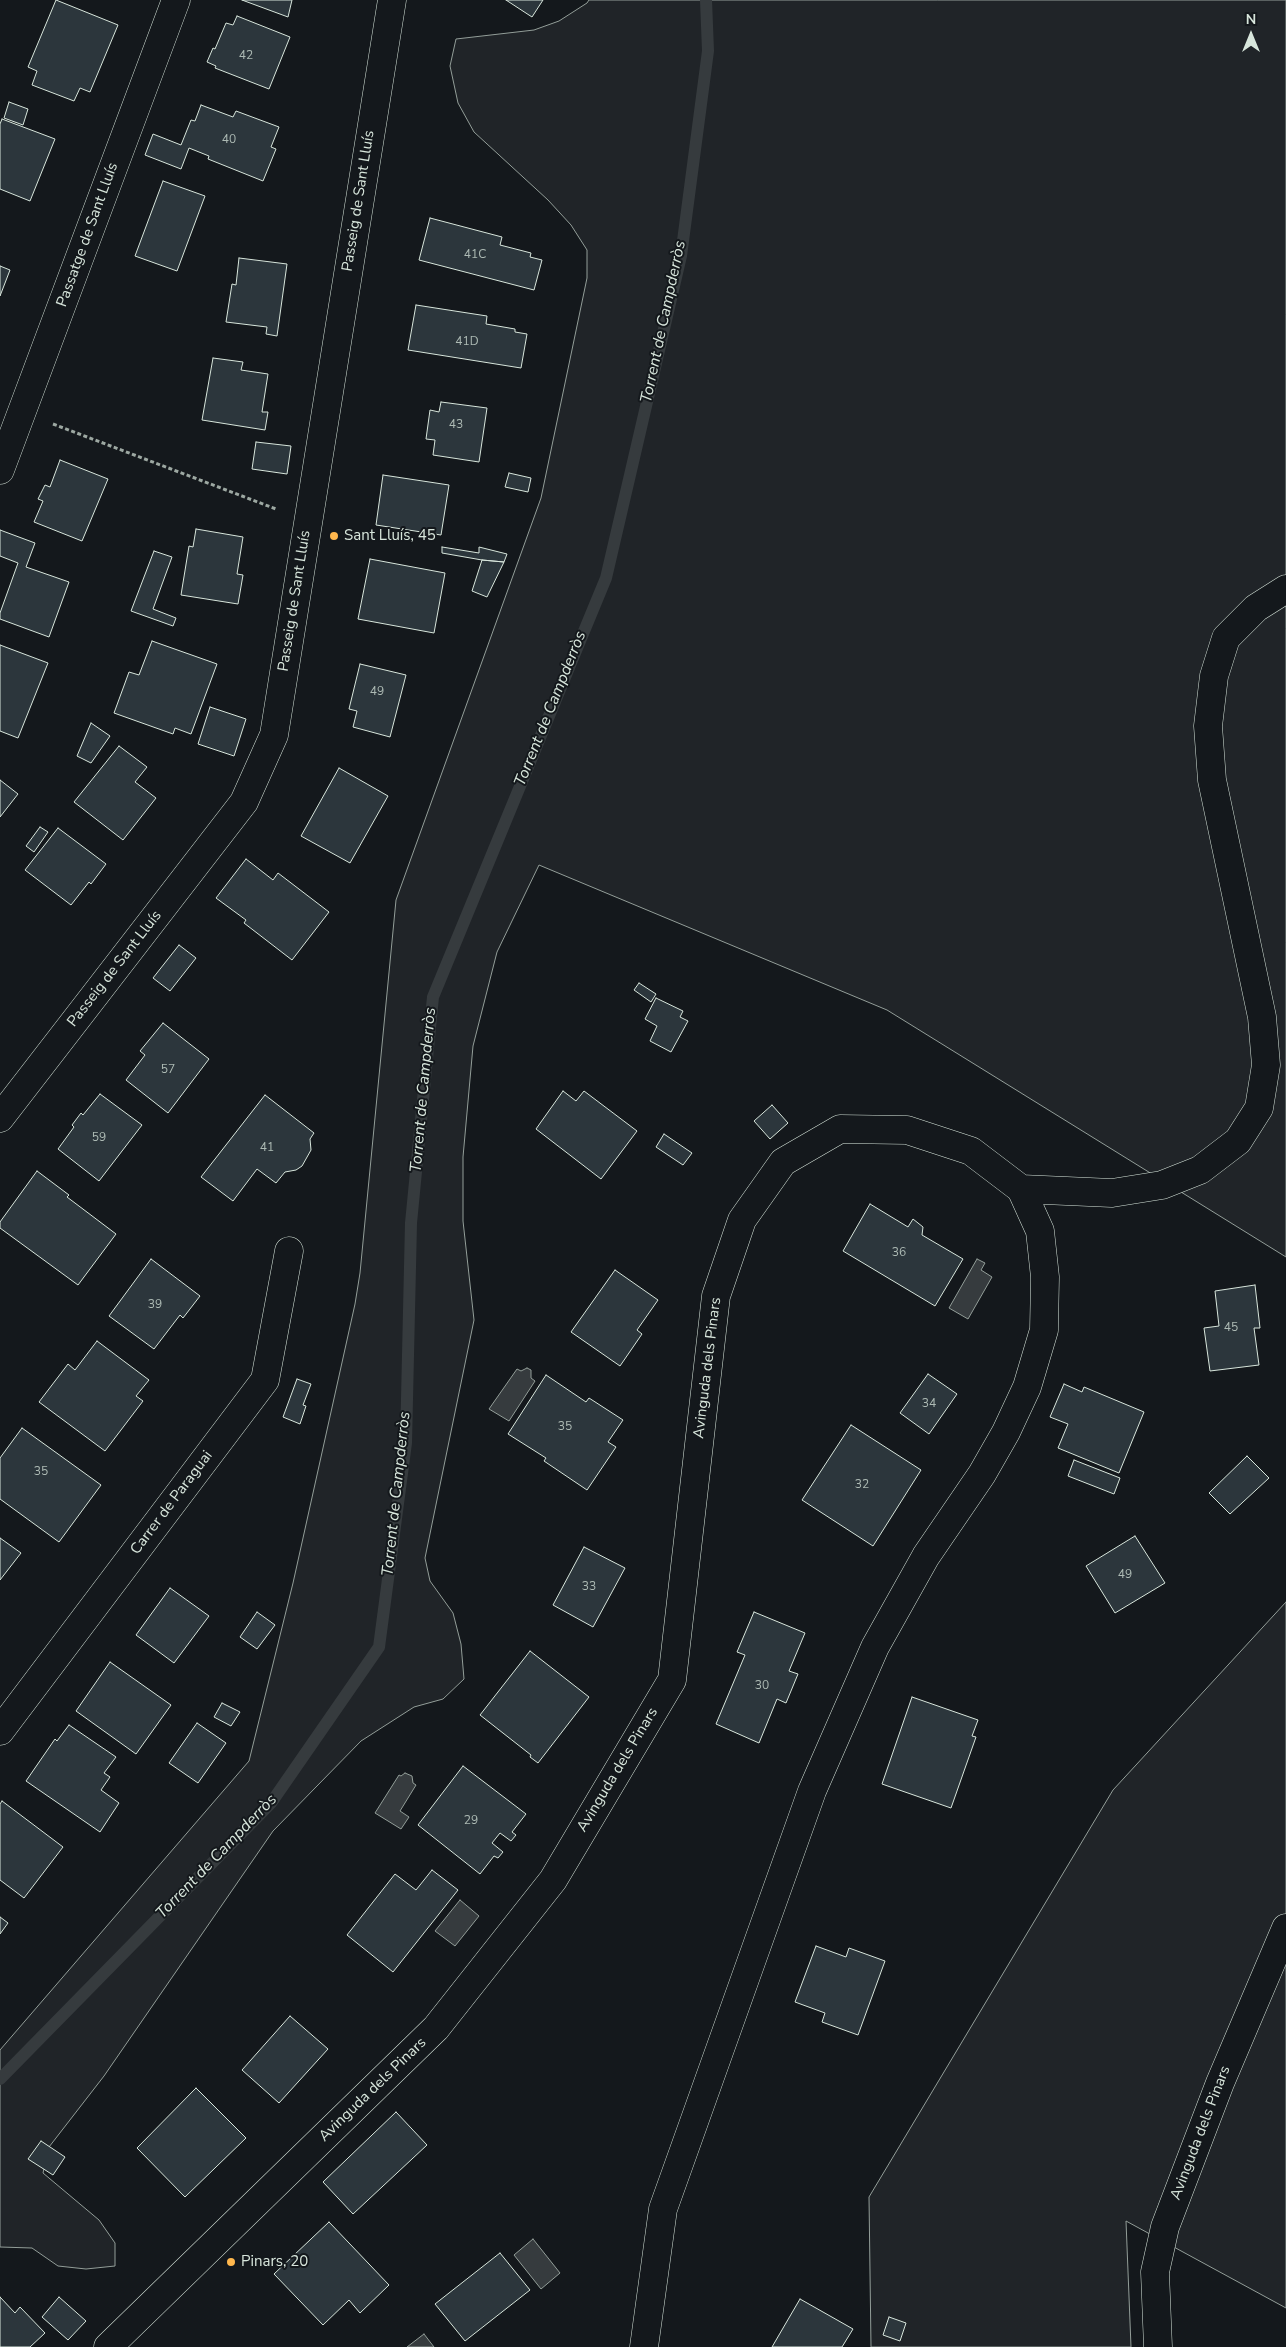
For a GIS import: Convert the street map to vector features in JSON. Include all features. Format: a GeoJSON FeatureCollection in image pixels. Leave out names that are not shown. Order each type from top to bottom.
{"type":"FeatureCollection","features":[{"type":"Feature","properties":{"kind":"street","name":"Passatge de Sant Lluís"},"geometry":{"type":"LineString","coordinates":[[0,470],[176,0]]}},
{"type":"Feature","properties":{"kind":"street","name":"Passeig de Sant Lluís"},"geometry":{"type":"LineString","coordinates":[[0,1118],[244,802],[274,735],[392,0]]}},
{"type":"Feature","properties":{"kind":"street"},"geometry":{"type":"LineString","coordinates":[[1021,1189],[1112,1193],[1162,1185],[1200,1170],[1238,1141],[1258,1108],[1266,1065],[1262,1016],[1212,780],[1208,726],[1214,676],[1226,638],[1256,608],[1286,589]]}},
{"type":"Feature","properties":{"kind":"street","name":"Avinguda dels Pinars"},"geometry":{"type":"LineString","coordinates":[[108,2347],[436,2028],[553,1880],[672,1680],[716,1296],[742,1220],[784,1162],[840,1129],[907,1130],[972,1151],[1021,1189],[1040,1231],[1045,1277],[1044,1330],[1027,1387],[1006,1432],[982,1474],[926,1556],[876,1647],[812,1791],[663,2209],[644,2347]]}},
{"type":"Feature","properties":{"kind":"street","name":"Carrer de Paraguai"},"geometry":{"type":"LineString","coordinates":[[0,1731],[265,1380],[289,1252]]}},
{"type":"Feature","properties":{"kind":"street","name":"Avinguda dels Pinars"},"geometry":{"type":"LineString","coordinates":[[1158,2347],[1155,2272],[1165,2227],[1220,2083],[1286,1928]]}},
{"type":"Feature","properties":{"kind":"path"},"geometry":{"type":"LineString","coordinates":[[22,412],[308,521]]}},
{"type":"Feature","properties":{"kind":"shaded area"},"geometry":{"type":"Polygon","coordinates":[[[589,0],[1286,0],[1286,1257],[887,1010],[539,865],[497,952],[473,1046],[463,1157],[463,1221],[474,1320],[425,1558],[430,1581],[453,1613],[461,1644],[464,1679],[443,1699],[414,1707],[361,1741],[273,1831],[104,2076],[49,2147],[43,2173],[99,2220],[115,2243],[115,2266],[86,2269],[58,2266],[32,2248],[0,2247],[0,2050],[249,1761],[293,1583],[355,1304],[360,1273],[396,900],[541,498],[587,278],[587,250],[571,225],[548,200],[474,132],[458,103],[450,66],[456,39],[534,30],[559,21],[589,0]]]}},
{"type":"Feature","properties":{"kind":"shaded area"},"geometry":{"type":"Polygon","coordinates":[[[977,1259],[985,1263],[981,1270],[992,1277],[968,1319],[949,1308],[977,1259]]]}},
{"type":"Feature","properties":{"kind":"shaded area"},"geometry":{"type":"Polygon","coordinates":[[[527,1368],[531,1370],[531,1378],[535,1381],[509,1421],[489,1409],[517,1369],[521,1371],[527,1368]]]}},
{"type":"Feature","properties":{"kind":"shaded area"},"geometry":{"type":"Polygon","coordinates":[[[1286,1602],[1286,2308],[1126,2221],[1131,2347],[871,2347],[869,2197],[1113,1790],[1286,1602]]]}},
{"type":"Feature","properties":{"kind":"shaded area"},"geometry":{"type":"Polygon","coordinates":[[[405,1773],[412,1776],[413,1783],[416,1785],[400,1811],[409,1817],[401,1829],[375,1813],[399,1775],[401,1776],[405,1773]]]}},
{"type":"Feature","properties":{"kind":"shaded area"},"geometry":{"type":"Polygon","coordinates":[[[460,1900],[479,1916],[455,1946],[435,1931],[460,1900]]]}},
{"type":"Feature","properties":{"kind":"shaded area"},"geometry":{"type":"Polygon","coordinates":[[[533,2239],[560,2273],[541,2289],[514,2255],[533,2239]]]}},
{"type":"Feature","properties":{"kind":"shaded area"},"geometry":{"type":"Polygon","coordinates":[[[424,2334],[434,2347],[407,2347],[424,2334]]]}},
{"type":"Feature","properties":{"kind":"building"},"geometry":{"type":"Polygon","coordinates":[[[56,0],[118,25],[90,92],[80,88],[74,101],[32,85],[37,71],[28,67],[56,0]]]}},
{"type":"Feature","properties":{"kind":"building"},"geometry":{"type":"Polygon","coordinates":[[[242,0],[292,0],[288,17],[242,0]]]}},
{"type":"Feature","properties":{"kind":"building"},"geometry":{"type":"Polygon","coordinates":[[[506,0],[543,0],[532,17],[506,0]]]}},
{"type":"Feature","properties":{"kind":"building"},"geometry":{"type":"Polygon","coordinates":[[[237,16],[290,37],[269,89],[215,68],[216,66],[207,62],[226,23],[233,25],[237,16]]]}},
{"type":"Feature","properties":{"kind":"building"},"geometry":{"type":"Polygon","coordinates":[[[9,102],[28,109],[23,125],[4,118],[9,102]]]}},
{"type":"Feature","properties":{"kind":"building"},"geometry":{"type":"Polygon","coordinates":[[[201,105],[233,117],[236,111],[279,127],[271,147],[276,149],[263,181],[208,159],[209,156],[189,148],[181,169],[145,155],[153,134],[181,145],[191,120],[195,121],[201,105]]]}},
{"type":"Feature","properties":{"kind":"building"},"geometry":{"type":"Polygon","coordinates":[[[2,119],[55,139],[30,201],[0,189],[0,124],[2,119]]]}},
{"type":"Feature","properties":{"kind":"building"},"geometry":{"type":"Polygon","coordinates":[[[163,181],[205,196],[177,271],[135,256],[163,181]]]}},
{"type":"Feature","properties":{"kind":"building"},"geometry":{"type":"Polygon","coordinates":[[[430,218],[502,237],[500,245],[531,253],[530,257],[542,260],[534,290],[419,260],[430,218]]]}},
{"type":"Feature","properties":{"kind":"building"},"geometry":{"type":"Polygon","coordinates":[[[239,258],[287,264],[277,336],[266,334],[267,327],[226,322],[232,284],[236,285],[239,258]]]}},
{"type":"Feature","properties":{"kind":"building"},"geometry":{"type":"Polygon","coordinates":[[[0,266],[10,270],[0,296],[0,266]]]}},
{"type":"Feature","properties":{"kind":"building"},"geometry":{"type":"Polygon","coordinates":[[[416,305],[487,316],[486,324],[515,329],[515,332],[527,334],[521,368],[408,350],[416,305]]]}},
{"type":"Feature","properties":{"kind":"building"},"geometry":{"type":"Polygon","coordinates":[[[213,358],[243,362],[241,370],[268,374],[262,412],[268,412],[265,430],[202,420],[213,358]]]}},
{"type":"Feature","properties":{"kind":"building"},"geometry":{"type":"Polygon","coordinates":[[[441,402],[487,408],[479,462],[433,455],[435,440],[426,439],[430,410],[439,412],[441,402]]]}},
{"type":"Feature","properties":{"kind":"building"},"geometry":{"type":"Polygon","coordinates":[[[256,442],[291,446],[287,474],[252,469],[256,442]]]}},
{"type":"Feature","properties":{"kind":"building"},"geometry":{"type":"Polygon","coordinates":[[[60,460],[108,479],[82,541],[34,522],[43,501],[38,499],[45,485],[50,487],[60,460]]]}},
{"type":"Feature","properties":{"kind":"building"},"geometry":{"type":"Polygon","coordinates":[[[509,473],[531,478],[528,492],[505,487],[509,473]]]}},
{"type":"Feature","properties":{"kind":"building"},"geometry":{"type":"Polygon","coordinates":[[[383,475],[449,485],[441,535],[376,525],[383,475]]]}},
{"type":"Feature","properties":{"kind":"building"},"geometry":{"type":"Polygon","coordinates":[[[196,529],[243,537],[237,574],[243,575],[238,604],[181,595],[189,546],[193,547],[196,529]]]}},
{"type":"Feature","properties":{"kind":"building"},"geometry":{"type":"Polygon","coordinates":[[[0,530],[35,543],[26,567],[69,582],[49,637],[0,619],[0,613],[18,563],[0,556],[0,530]]]}},
{"type":"Feature","properties":{"kind":"building"},"geometry":{"type":"Polygon","coordinates":[[[442,547],[479,553],[479,547],[507,554],[504,562],[482,560],[442,553],[442,547]]]}},
{"type":"Feature","properties":{"kind":"building"},"geometry":{"type":"Polygon","coordinates":[[[154,551],[172,557],[153,609],[176,618],[173,626],[131,611],[154,551]]]}},
{"type":"Feature","properties":{"kind":"building"},"geometry":{"type":"Polygon","coordinates":[[[370,559],[445,573],[434,633],[358,619],[370,559]]]}},
{"type":"Feature","properties":{"kind":"building"},"geometry":{"type":"Polygon","coordinates":[[[482,560],[504,562],[487,597],[472,591],[482,560]]]}},
{"type":"Feature","properties":{"kind":"building"},"geometry":{"type":"Polygon","coordinates":[[[152,641],[217,664],[191,734],[175,728],[173,734],[114,713],[129,672],[139,675],[152,641]]]}},
{"type":"Feature","properties":{"kind":"building"},"geometry":{"type":"Polygon","coordinates":[[[0,645],[48,663],[18,738],[0,731],[0,645]]]}},
{"type":"Feature","properties":{"kind":"building"},"geometry":{"type":"Polygon","coordinates":[[[360,664],[406,675],[390,737],[353,727],[357,711],[349,709],[360,664]]]}},
{"type":"Feature","properties":{"kind":"building"},"geometry":{"type":"Polygon","coordinates":[[[210,707],[246,719],[234,756],[198,744],[210,707]]]}},
{"type":"Feature","properties":{"kind":"building"},"geometry":{"type":"Polygon","coordinates":[[[91,723],[110,736],[91,763],[77,756],[91,723]]]}},
{"type":"Feature","properties":{"kind":"building"},"geometry":{"type":"Polygon","coordinates":[[[119,746],[147,767],[135,782],[156,798],[123,840],[74,802],[119,746]]]}},
{"type":"Feature","properties":{"kind":"building"},"geometry":{"type":"Polygon","coordinates":[[[339,768],[388,796],[350,863],[301,836],[339,768]]]}},
{"type":"Feature","properties":{"kind":"building"},"geometry":{"type":"Polygon","coordinates":[[[0,780],[18,794],[0,817],[0,780]]]}},
{"type":"Feature","properties":{"kind":"building"},"geometry":{"type":"Polygon","coordinates":[[[40,827],[48,832],[34,852],[26,846],[40,827]]]}},
{"type":"Feature","properties":{"kind":"building"},"geometry":{"type":"Polygon","coordinates":[[[58,828],[106,864],[91,884],[89,882],[71,905],[25,870],[58,828]]]}},
{"type":"Feature","properties":{"kind":"building"},"geometry":{"type":"Polygon","coordinates":[[[246,859],[273,880],[278,873],[329,912],[292,960],[244,923],[246,920],[216,898],[246,859]]]}},
{"type":"Feature","properties":{"kind":"building"},"geometry":{"type":"Polygon","coordinates":[[[179,945],[196,958],[170,991],[153,978],[179,945]]]}},
{"type":"Feature","properties":{"kind":"building"},"geometry":{"type":"Polygon","coordinates":[[[639,983],[656,994],[651,1002],[634,990],[639,983]]]}},
{"type":"Feature","properties":{"kind":"building"},"geometry":{"type":"Polygon","coordinates":[[[656,998],[683,1011],[680,1017],[688,1021],[671,1052],[650,1041],[657,1026],[645,1019],[656,998]]]}},
{"type":"Feature","properties":{"kind":"building"},"geometry":{"type":"Polygon","coordinates":[[[163,1023],[209,1059],[168,1113],[126,1080],[145,1055],[140,1051],[163,1023]]]}},
{"type":"Feature","properties":{"kind":"building"},"geometry":{"type":"Polygon","coordinates":[[[563,1091],[576,1101],[584,1091],[637,1131],[601,1179],[536,1129],[563,1091]]]}},
{"type":"Feature","properties":{"kind":"building"},"geometry":{"type":"Polygon","coordinates":[[[100,1094],[142,1125],[99,1181],[58,1149],[74,1127],[72,1125],[81,1113],[83,1115],[100,1094]]]}},
{"type":"Feature","properties":{"kind":"building"},"geometry":{"type":"Polygon","coordinates":[[[265,1095],[314,1133],[310,1139],[311,1150],[302,1166],[296,1170],[285,1172],[276,1183],[257,1169],[233,1201],[201,1177],[265,1095]]]}},
{"type":"Feature","properties":{"kind":"building"},"geometry":{"type":"Polygon","coordinates":[[[772,1105],[788,1123],[770,1139],[754,1121],[772,1105]]]}},
{"type":"Feature","properties":{"kind":"building"},"geometry":{"type":"Polygon","coordinates":[[[664,1134],[692,1153],[683,1165],[656,1147],[664,1134]]]}},
{"type":"Feature","properties":{"kind":"building"},"geometry":{"type":"Polygon","coordinates":[[[37,1171],[69,1195],[67,1197],[116,1234],[78,1285],[0,1228],[0,1222],[37,1171]]]}},
{"type":"Feature","properties":{"kind":"building"},"geometry":{"type":"Polygon","coordinates":[[[870,1204],[908,1227],[913,1219],[923,1227],[922,1235],[963,1259],[935,1306],[843,1251],[870,1204]]]}},
{"type":"Feature","properties":{"kind":"building"},"geometry":{"type":"Polygon","coordinates":[[[151,1259],[200,1296],[183,1318],[180,1315],[154,1349],[109,1316],[151,1259]]]}},
{"type":"Feature","properties":{"kind":"building"},"geometry":{"type":"Polygon","coordinates":[[[615,1270],[658,1300],[637,1330],[642,1334],[620,1366],[571,1332],[615,1270]]]}},
{"type":"Feature","properties":{"kind":"building"},"geometry":{"type":"Polygon","coordinates":[[[1255,1285],[1260,1328],[1254,1328],[1259,1365],[1210,1371],[1204,1328],[1219,1326],[1215,1291],[1255,1285]]]}},
{"type":"Feature","properties":{"kind":"building"},"geometry":{"type":"Polygon","coordinates":[[[97,1341],[149,1380],[136,1396],[143,1401],[105,1451],[39,1402],[68,1364],[75,1370],[97,1341]]]}},
{"type":"Feature","properties":{"kind":"building"},"geometry":{"type":"Polygon","coordinates":[[[928,1374],[957,1394],[929,1434],[900,1413],[928,1374]]]}},
{"type":"Feature","properties":{"kind":"building"},"geometry":{"type":"Polygon","coordinates":[[[546,1375],[586,1402],[589,1398],[623,1420],[608,1442],[616,1447],[587,1490],[544,1461],[546,1458],[508,1434],[546,1375]]]}},
{"type":"Feature","properties":{"kind":"building"},"geometry":{"type":"Polygon","coordinates":[[[297,1379],[311,1384],[303,1405],[306,1406],[300,1424],[283,1417],[297,1379]]]}},
{"type":"Feature","properties":{"kind":"building"},"geometry":{"type":"Polygon","coordinates":[[[1064,1384],[1082,1392],[1084,1387],[1144,1412],[1119,1473],[1058,1448],[1068,1424],[1050,1417],[1064,1384]]]}},
{"type":"Feature","properties":{"kind":"building"},"geometry":{"type":"Polygon","coordinates":[[[851,1425],[921,1470],[873,1546],[802,1500],[851,1425]]]}},
{"type":"Feature","properties":{"kind":"building"},"geometry":{"type":"Polygon","coordinates":[[[22,1428],[101,1485],[59,1542],[0,1499],[0,1458],[22,1428]]]}},
{"type":"Feature","properties":{"kind":"building"},"geometry":{"type":"Polygon","coordinates":[[[1247,1456],[1269,1478],[1230,1514],[1209,1493],[1247,1456]]]}},
{"type":"Feature","properties":{"kind":"building"},"geometry":{"type":"Polygon","coordinates":[[[1074,1460],[1120,1478],[1114,1494],[1068,1476],[1074,1460]]]}},
{"type":"Feature","properties":{"kind":"building"},"geometry":{"type":"Polygon","coordinates":[[[1135,1536],[1165,1583],[1115,1613],[1086,1566],[1135,1536]]]}},
{"type":"Feature","properties":{"kind":"building"},"geometry":{"type":"Polygon","coordinates":[[[0,1538],[21,1553],[0,1580],[0,1538]]]}},
{"type":"Feature","properties":{"kind":"building"},"geometry":{"type":"Polygon","coordinates":[[[584,1547],[625,1568],[593,1627],[553,1605],[584,1547]]]}},
{"type":"Feature","properties":{"kind":"building"},"geometry":{"type":"Polygon","coordinates":[[[170,1588],[209,1616],[174,1663],[136,1635],[170,1588]]]}},
{"type":"Feature","properties":{"kind":"building"},"geometry":{"type":"Polygon","coordinates":[[[257,1612],[275,1625],[257,1649],[240,1637],[257,1612]]]}},
{"type":"Feature","properties":{"kind":"building"},"geometry":{"type":"Polygon","coordinates":[[[754,1612],[805,1633],[789,1671],[798,1674],[786,1703],[777,1699],[759,1743],[716,1724],[745,1655],[737,1652],[754,1612]]]}},
{"type":"Feature","properties":{"kind":"building"},"geometry":{"type":"Polygon","coordinates":[[[530,1651],[589,1697],[538,1763],[530,1757],[531,1755],[480,1715],[530,1651]]]}},
{"type":"Feature","properties":{"kind":"building"},"geometry":{"type":"Polygon","coordinates":[[[110,1662],[171,1705],[136,1754],[76,1711],[110,1662]]]}},
{"type":"Feature","properties":{"kind":"building"},"geometry":{"type":"Polygon","coordinates":[[[912,1697],[978,1720],[972,1736],[976,1737],[951,1808],[882,1784],[912,1697]]]}},
{"type":"Feature","properties":{"kind":"building"},"geometry":{"type":"Polygon","coordinates":[[[222,1703],[240,1712],[231,1726],[214,1717],[222,1703]]]}},
{"type":"Feature","properties":{"kind":"building"},"geometry":{"type":"Polygon","coordinates":[[[197,1723],[226,1743],[198,1783],[169,1763],[197,1723]]]}},
{"type":"Feature","properties":{"kind":"building"},"geometry":{"type":"Polygon","coordinates":[[[69,1725],[116,1757],[104,1773],[110,1777],[101,1790],[119,1803],[100,1832],[26,1781],[55,1739],[57,1741],[69,1725]]]}},
{"type":"Feature","properties":{"kind":"building"},"geometry":{"type":"Polygon","coordinates":[[[463,1766],[526,1814],[512,1832],[516,1835],[511,1841],[500,1833],[492,1843],[503,1852],[498,1858],[494,1856],[480,1874],[418,1825],[463,1766]]]}},
{"type":"Feature","properties":{"kind":"building"},"geometry":{"type":"Polygon","coordinates":[[[2,1801],[63,1847],[24,1898],[0,1880],[0,1804],[2,1801]]]}},
{"type":"Feature","properties":{"kind":"building"},"geometry":{"type":"Polygon","coordinates":[[[432,1870],[458,1890],[393,1972],[347,1935],[395,1874],[416,1890],[432,1870]]]}},
{"type":"Feature","properties":{"kind":"building"},"geometry":{"type":"Polygon","coordinates":[[[0,1917],[8,1923],[0,1934],[0,1917]]]}},
{"type":"Feature","properties":{"kind":"building"},"geometry":{"type":"Polygon","coordinates":[[[816,1946],[846,1957],[849,1948],[885,1961],[858,2035],[822,2022],[825,2013],[795,2002],[816,1946]]]}},
{"type":"Feature","properties":{"kind":"building"},"geometry":{"type":"Polygon","coordinates":[[[290,2016],[328,2049],[279,2103],[242,2070],[290,2016]]]}},
{"type":"Feature","properties":{"kind":"building"},"geometry":{"type":"Polygon","coordinates":[[[196,2088],[246,2138],[185,2197],[137,2148],[196,2088]]]}},
{"type":"Feature","properties":{"kind":"building"},"geometry":{"type":"Polygon","coordinates":[[[396,2112],[427,2145],[353,2214],[323,2182],[396,2112]]]}},
{"type":"Feature","properties":{"kind":"building"},"geometry":{"type":"Polygon","coordinates":[[[41,2141],[65,2157],[53,2175],[28,2159],[41,2141]]]}},
{"type":"Feature","properties":{"kind":"building"},"geometry":{"type":"Polygon","coordinates":[[[329,2222],[389,2285],[360,2313],[349,2300],[323,2325],[274,2274],[329,2222]]]}},
{"type":"Feature","properties":{"kind":"building"},"geometry":{"type":"Polygon","coordinates":[[[500,2253],[530,2290],[465,2341],[435,2304],[500,2253]]]}},
{"type":"Feature","properties":{"kind":"building"},"geometry":{"type":"Polygon","coordinates":[[[0,2297],[15,2313],[20,2307],[45,2333],[30,2347],[0,2347],[0,2297]]]}},
{"type":"Feature","properties":{"kind":"building"},"geometry":{"type":"Polygon","coordinates":[[[59,2297],[86,2321],[68,2340],[42,2317],[59,2297]]]}},
{"type":"Feature","properties":{"kind":"building"},"geometry":{"type":"Polygon","coordinates":[[[800,2299],[853,2329],[842,2347],[772,2347],[800,2299]]]}},
{"type":"Feature","properties":{"kind":"building"},"geometry":{"type":"Polygon","coordinates":[[[889,2317],[906,2323],[900,2341],[883,2335],[889,2317]]]}},
{"type":"Feature","properties":{"kind":"waterway","name":"Torrent de Campderròs"},"geometry":{"type":"LineString","coordinates":[[0,2079],[271,1803],[379,1647],[406,1443],[411,1223],[433,997],[606,578],[681,256],[708,51],[706,0]]}},
{"type":"Feature","properties":{"kind":"place","name":"Sant Lluís, 45"},"geometry":{"type":"Point","coordinates":[334,536]}},
{"type":"Feature","properties":{"kind":"place","name":"Pinars, 20"},"geometry":{"type":"Point","coordinates":[231,2262]}}]}
